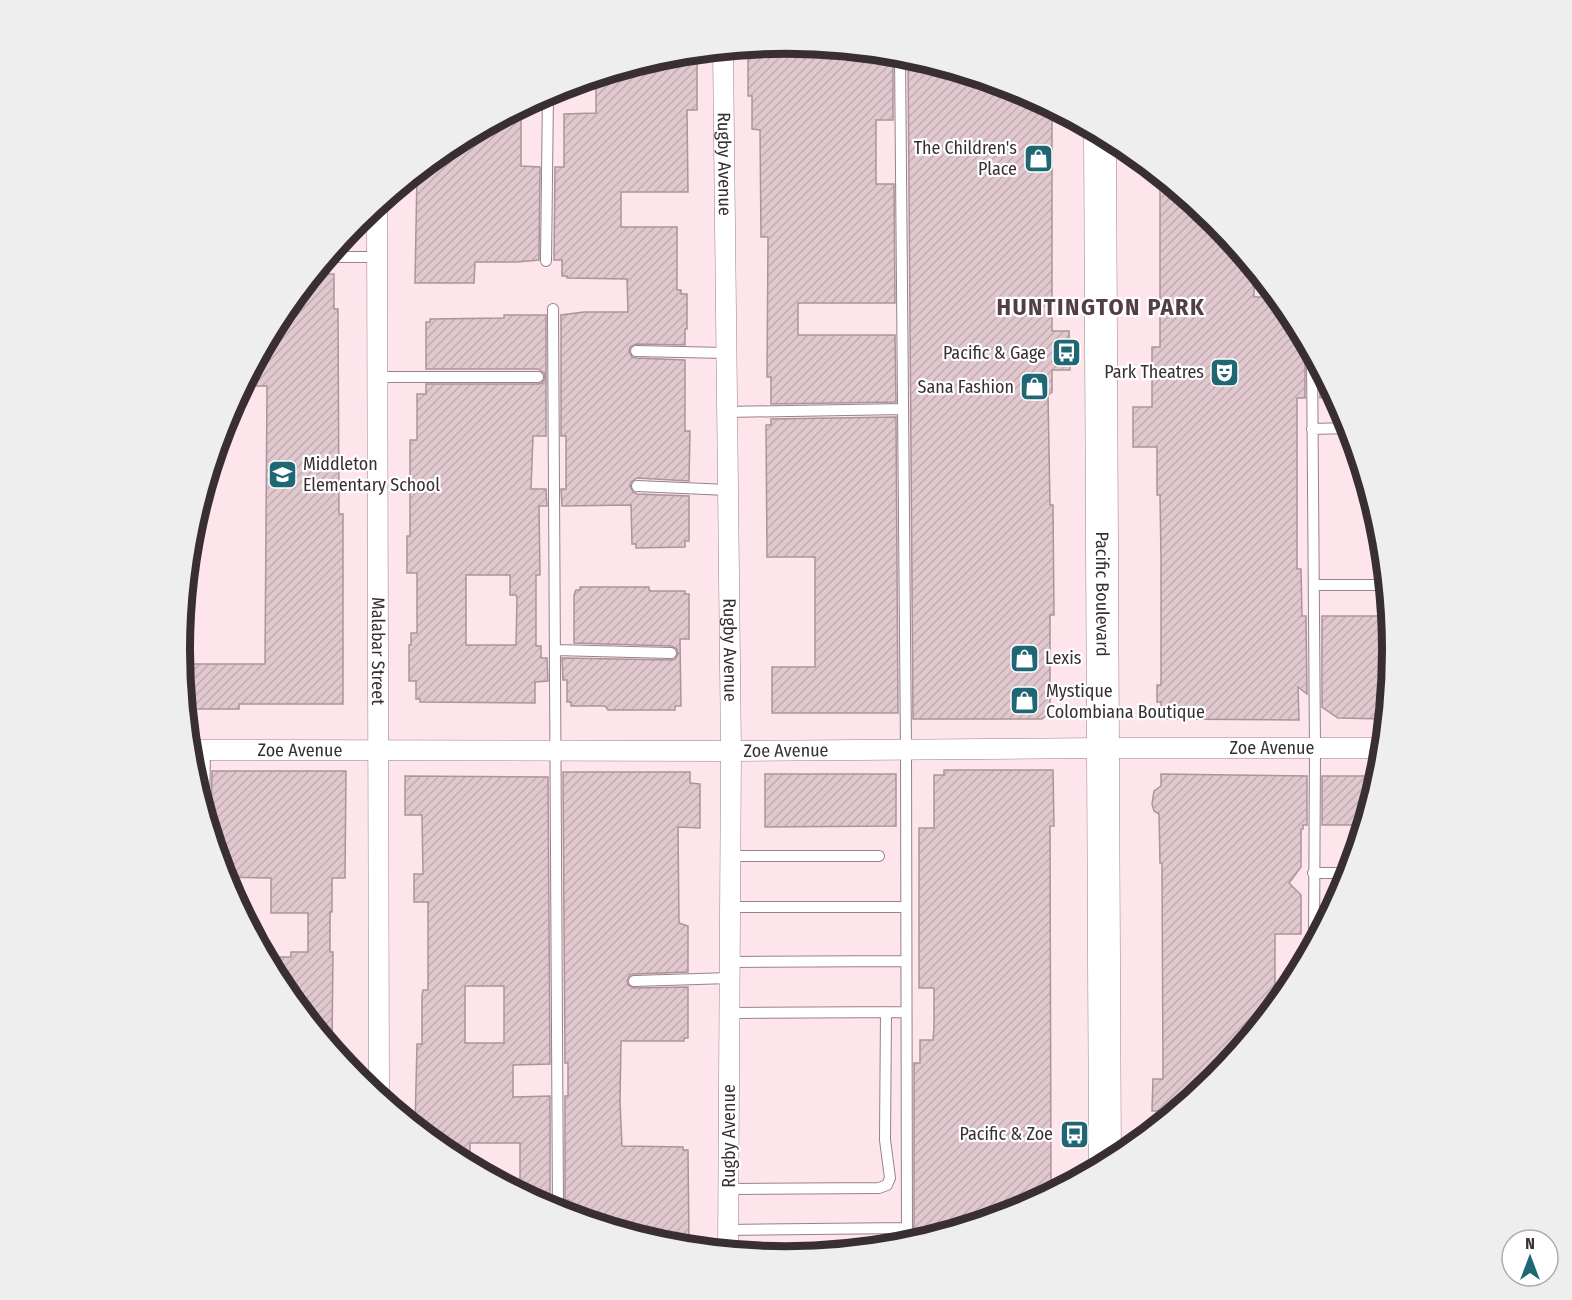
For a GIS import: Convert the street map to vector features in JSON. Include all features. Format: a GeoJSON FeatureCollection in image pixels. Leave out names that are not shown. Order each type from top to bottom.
{"type":"FeatureCollection","features":[{"type":"Feature","properties":{"kind":"main road","name":"Pacific Boulevard"},"geometry":{"type":"LineString","coordinates":[[1100,144],[1105,1153]]}},
{"type":"Feature","properties":{"kind":"street","name":"Rugby Avenue"},"geometry":{"type":"LineString","coordinates":[[723,57],[731,751],[728,1243]]}},
{"type":"Feature","properties":{"kind":"street","name":"Malabar Street"},"geometry":{"type":"LineString","coordinates":[[377,217],[379,1084]]}},
{"type":"Feature","properties":{"kind":"street","name":"Zoe Avenue"},"geometry":{"type":"LineString","coordinates":[[198,750],[731,751],[1374,748]]}},
{"type":"Feature","properties":{"kind":"lane"},"geometry":{"type":"LineString","coordinates":[[900,65],[906,749],[907,1234]]}},
{"type":"Feature","properties":{"kind":"lane"},"geometry":{"type":"LineString","coordinates":[[546,261],[548,104]]}},
{"type":"Feature","properties":{"kind":"lane"},"geometry":{"type":"LineString","coordinates":[[338,257],[377,256]]}},
{"type":"Feature","properties":{"kind":"lane"},"geometry":{"type":"LineString","coordinates":[[553,309],[558,1201]]}},
{"type":"Feature","properties":{"kind":"lane"},"geometry":{"type":"LineString","coordinates":[[636,351],[726,353]]}},
{"type":"Feature","properties":{"kind":"lane"},"geometry":{"type":"LineString","coordinates":[[1312,370],[1314,927]]}},
{"type":"Feature","properties":{"kind":"lane"},"geometry":{"type":"LineString","coordinates":[[377,377],[538,377]]}},
{"type":"Feature","properties":{"kind":"lane"},"geometry":{"type":"LineString","coordinates":[[727,412],[903,409]]}},
{"type":"Feature","properties":{"kind":"lane"},"geometry":{"type":"LineString","coordinates":[[1312,429],[1339,428]]}},
{"type":"Feature","properties":{"kind":"lane"},"geometry":{"type":"LineString","coordinates":[[637,486],[728,489]]}},
{"type":"Feature","properties":{"kind":"lane"},"geometry":{"type":"LineString","coordinates":[[1314,585],[1378,585]]}},
{"type":"Feature","properties":{"kind":"lane"},"geometry":{"type":"LineString","coordinates":[[555,650],[671,653]]}},
{"type":"Feature","properties":{"kind":"lane"},"geometry":{"type":"LineString","coordinates":[[730,856],[879,856]]}},
{"type":"Feature","properties":{"kind":"lane"},"geometry":{"type":"LineString","coordinates":[[1313,873],[1339,873]]}},
{"type":"Feature","properties":{"kind":"lane"},"geometry":{"type":"LineString","coordinates":[[730,907],[906,907]]}},
{"type":"Feature","properties":{"kind":"lane"},"geometry":{"type":"LineString","coordinates":[[634,981],[729,970],[906,961]]}},
{"type":"Feature","properties":{"kind":"lane"},"geometry":{"type":"LineString","coordinates":[[728,1190],[879,1188],[887,1185],[890,1178],[885,1140],[886,1012]]}},
{"type":"Feature","properties":{"kind":"lane"},"geometry":{"type":"LineString","coordinates":[[729,1013],[906,1012]]}},
{"type":"Feature","properties":{"kind":"lane"},"geometry":{"type":"LineString","coordinates":[[728,1230],[907,1228]]}},
{"type":"Feature","properties":{"kind":"building"},"geometry":{"type":"Polygon","coordinates":[[[748,55],[825,55],[893,64],[893,120],[876,120],[876,184],[894,184],[895,303],[798,303],[798,335],[895,335],[896,402],[771,404],[771,377],[767,377],[768,237],[761,237],[760,130],[752,129],[752,96],[748,96],[748,55]]]}},
{"type":"Feature","properties":{"kind":"building"},"geometry":{"type":"Polygon","coordinates":[[[697,63],[697,110],[687,110],[688,192],[621,192],[621,227],[677,227],[677,290],[681,290],[681,294],[687,294],[685,345],[636,344],[630,347],[629,351],[632,357],[636,358],[685,360],[685,431],[690,431],[689,481],[637,478],[631,482],[630,486],[637,494],[689,496],[689,541],[685,541],[685,547],[636,548],[636,544],[632,544],[631,505],[562,506],[561,489],[566,489],[566,436],[561,436],[561,315],[584,312],[628,312],[627,279],[567,278],[567,276],[562,276],[562,260],[554,260],[555,167],[564,167],[564,114],[596,113],[596,85],[670,65],[697,63]]]}},
{"type":"Feature","properties":{"kind":"building"},"geometry":{"type":"Polygon","coordinates":[[[908,66],[978,86],[1052,116],[1052,331],[1069,331],[1070,370],[1052,370],[1052,392],[1048,395],[1050,505],[1053,505],[1054,615],[1050,615],[1050,708],[1047,715],[1042,719],[913,719],[908,66]]]}},
{"type":"Feature","properties":{"kind":"building"},"geometry":{"type":"Polygon","coordinates":[[[521,116],[521,166],[540,167],[539,260],[475,262],[474,283],[415,283],[417,182],[455,154],[521,116]]]}},
{"type":"Feature","properties":{"kind":"building"},"geometry":{"type":"Polygon","coordinates":[[[1160,186],[1234,257],[1254,281],[1254,297],[1266,297],[1305,357],[1305,398],[1297,398],[1297,569],[1301,569],[1302,616],[1306,616],[1307,694],[1298,687],[1299,720],[1161,719],[1161,702],[1157,702],[1157,685],[1161,685],[1161,558],[1157,447],[1133,447],[1133,407],[1152,407],[1152,347],[1160,347],[1160,186]]]}},
{"type":"Feature","properties":{"kind":"building"},"geometry":{"type":"Polygon","coordinates":[[[324,274],[334,274],[334,309],[338,309],[339,514],[343,514],[343,704],[239,704],[239,709],[193,709],[190,664],[265,664],[267,386],[251,386],[290,319],[313,287],[324,274]]]}},
{"type":"Feature","properties":{"kind":"building"},"geometry":{"type":"Polygon","coordinates":[[[504,315],[546,315],[546,436],[533,436],[531,489],[546,489],[547,506],[539,506],[540,575],[536,575],[536,646],[541,646],[541,658],[547,658],[548,681],[535,682],[535,703],[420,702],[420,699],[416,699],[416,681],[409,681],[411,633],[417,633],[417,573],[407,573],[407,536],[410,536],[410,440],[417,440],[417,394],[426,394],[426,384],[538,384],[542,383],[545,378],[544,373],[538,369],[426,369],[426,322],[430,322],[430,319],[504,318],[504,315]],[[466,575],[466,645],[516,645],[517,598],[516,595],[510,595],[510,575],[466,575]]]}},
{"type":"Feature","properties":{"kind":"building"},"geometry":{"type":"Polygon","coordinates":[[[1320,384],[1326,397],[1320,398],[1320,384]]]}},
{"type":"Feature","properties":{"kind":"building"},"geometry":{"type":"Polygon","coordinates":[[[896,417],[898,713],[772,713],[772,667],[815,667],[815,557],[767,557],[766,425],[771,425],[771,419],[896,417]]]}},
{"type":"Feature","properties":{"kind":"building"},"geometry":{"type":"Polygon","coordinates":[[[580,587],[649,587],[651,591],[685,591],[685,594],[689,594],[689,639],[680,639],[681,706],[675,706],[675,710],[608,710],[605,706],[571,706],[571,702],[567,702],[567,680],[563,680],[562,658],[671,660],[675,659],[678,654],[677,649],[671,646],[574,643],[574,595],[580,587]]]}},
{"type":"Feature","properties":{"kind":"building"},"geometry":{"type":"Polygon","coordinates":[[[1322,616],[1381,616],[1381,689],[1378,719],[1338,718],[1322,707],[1322,616]]]}},
{"type":"Feature","properties":{"kind":"building"},"geometry":{"type":"Polygon","coordinates":[[[944,770],[1053,770],[1054,826],[1050,826],[1051,1184],[978,1214],[914,1232],[914,1063],[920,1063],[920,1040],[933,1040],[934,1027],[934,988],[919,988],[919,828],[934,828],[934,775],[944,775],[944,770]]]}},
{"type":"Feature","properties":{"kind":"building"},"geometry":{"type":"Polygon","coordinates":[[[212,771],[346,771],[345,878],[332,878],[332,912],[330,912],[330,952],[333,952],[332,1036],[290,981],[275,957],[291,957],[291,952],[308,952],[308,913],[271,913],[271,878],[235,877],[211,808],[212,771]]]}},
{"type":"Feature","properties":{"kind":"building"},"geometry":{"type":"Polygon","coordinates":[[[563,772],[690,772],[690,783],[700,784],[700,828],[678,827],[679,923],[688,926],[688,972],[634,974],[630,975],[627,981],[628,985],[634,988],[688,987],[688,1038],[684,1038],[684,1041],[621,1041],[620,1102],[622,1146],[683,1147],[683,1150],[688,1150],[689,1238],[632,1226],[569,1205],[569,1200],[565,1200],[565,1096],[568,1096],[568,1063],[565,1063],[563,772]]]}},
{"type":"Feature","properties":{"kind":"building"},"geometry":{"type":"Polygon","coordinates":[[[765,774],[896,774],[896,826],[765,827],[765,774]]]}},
{"type":"Feature","properties":{"kind":"building"},"geometry":{"type":"Polygon","coordinates":[[[1161,774],[1307,776],[1307,825],[1303,825],[1301,829],[1301,867],[1289,883],[1301,895],[1301,934],[1275,934],[1275,991],[1234,1043],[1207,1071],[1163,1111],[1152,1111],[1153,1079],[1163,1079],[1162,863],[1160,863],[1159,814],[1154,811],[1152,804],[1154,791],[1161,786],[1161,774]]]}},
{"type":"Feature","properties":{"kind":"building"},"geometry":{"type":"Polygon","coordinates":[[[405,776],[548,777],[550,1064],[513,1065],[513,1097],[550,1096],[550,1197],[520,1184],[520,1143],[470,1143],[470,1155],[415,1117],[417,1044],[422,1044],[423,990],[428,990],[428,902],[414,902],[414,874],[423,874],[422,815],[405,815],[405,776]],[[465,986],[465,1043],[504,1043],[504,986],[465,986]]]}},
{"type":"Feature","properties":{"kind":"building"},"geometry":{"type":"Polygon","coordinates":[[[1322,776],[1369,776],[1355,825],[1322,825],[1322,776]]]}},
{"type":"Feature","properties":{"kind":"place","name":"The Children's Place"},"geometry":{"type":"Point","coordinates":[1038,158]}},
{"type":"Feature","properties":{"kind":"place","name":"Pacific & Gage"},"geometry":{"type":"Point","coordinates":[1067,353]}},
{"type":"Feature","properties":{"kind":"place","name":"Park Theatres"},"geometry":{"type":"Point","coordinates":[1225,372]}},
{"type":"Feature","properties":{"kind":"place","name":"Sana Fashion"},"geometry":{"type":"Point","coordinates":[1035,387]}},
{"type":"Feature","properties":{"kind":"place","name":"Middleton Elementary School"},"geometry":{"type":"Point","coordinates":[282,474]}},
{"type":"Feature","properties":{"kind":"place","name":"Lexis"},"geometry":{"type":"Point","coordinates":[1024,658]}},
{"type":"Feature","properties":{"kind":"place","name":"Mystique Colombiana Boutique"},"geometry":{"type":"Point","coordinates":[1025,701]}},
{"type":"Feature","properties":{"kind":"place","name":"Pacific & Zoe"},"geometry":{"type":"Point","coordinates":[1074,1134]}},
{"type":"Feature","properties":{"kind":"district","name":"HUNTINGTON PARK"},"geometry":{"type":"Point","coordinates":[1101,307]}}]}
